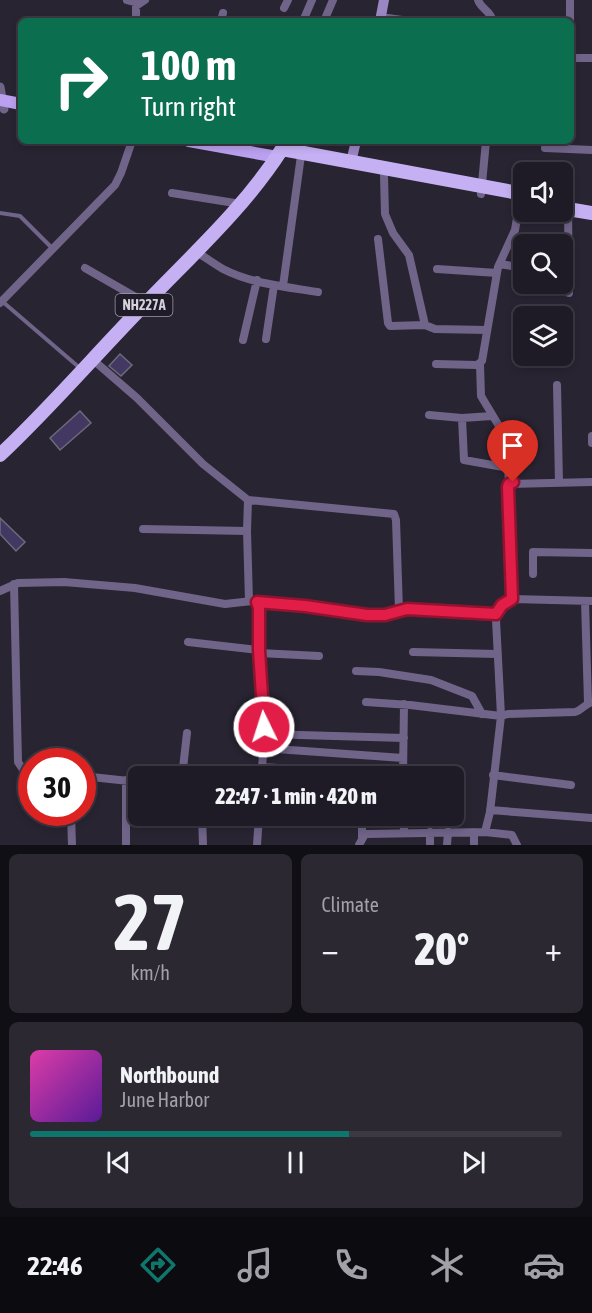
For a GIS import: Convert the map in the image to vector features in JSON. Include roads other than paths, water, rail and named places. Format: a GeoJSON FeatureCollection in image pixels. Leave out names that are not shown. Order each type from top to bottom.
{"type":"FeatureCollection","features":[{"type":"Feature","properties":{"kind":"highway"},"geometry":{"type":"LineString","coordinates":[[281,149],[302,151],[513,196]]}},
{"type":"Feature","properties":{"kind":"highway","name":"NH227A"},"geometry":{"type":"LineString","coordinates":[[0,455],[241,204],[256,187],[281,149]]}},
{"type":"Feature","properties":{"kind":"highway"},"geometry":{"type":"LineString","coordinates":[[302,151],[384,176],[482,190]]}},
{"type":"Feature","properties":{"kind":"highway"},"geometry":{"type":"LineString","coordinates":[[573,206],[592,206]]}},
{"type":"Feature","properties":{"kind":"highway"},"geometry":{"type":"LineString","coordinates":[[573,208],[592,213]]}},
{"type":"Feature","properties":{"kind":"main road"},"geometry":{"type":"LineString","coordinates":[[380,18],[384,0]]}},
{"type":"Feature","properties":{"kind":"main road"},"geometry":{"type":"LineString","coordinates":[[2,104],[18,104]]}},
{"type":"Feature","properties":{"kind":"main road"},"geometry":{"type":"LineString","coordinates":[[2,104],[18,110]]}},
{"type":"Feature","properties":{"kind":"main road"},"geometry":{"type":"LineString","coordinates":[[224,144],[281,149]]}},
{"type":"Feature","properties":{"kind":"main road"},"geometry":{"type":"LineString","coordinates":[[251,144],[281,149]]}},
{"type":"Feature","properties":{"kind":"main road"},"geometry":{"type":"LineString","coordinates":[[351,162],[355,144]]}},
{"type":"Feature","properties":{"kind":"street"},"geometry":{"type":"LineString","coordinates":[[127,0],[142,2]]}},
{"type":"Feature","properties":{"kind":"street"},"geometry":{"type":"LineString","coordinates":[[304,18],[312,0]]}},
{"type":"Feature","properties":{"kind":"street"},"geometry":{"type":"LineString","coordinates":[[325,18],[333,0]]}},
{"type":"Feature","properties":{"kind":"street"},"geometry":{"type":"LineString","coordinates":[[478,0],[480,6],[491,14],[492,18]]}},
{"type":"Feature","properties":{"kind":"street"},"geometry":{"type":"LineString","coordinates":[[570,0],[570,18]]}},
{"type":"Feature","properties":{"kind":"street"},"geometry":{"type":"LineString","coordinates":[[136,18],[136,6],[142,2]]}},
{"type":"Feature","properties":{"kind":"street"},"geometry":{"type":"LineString","coordinates":[[574,58],[592,58]]}},
{"type":"Feature","properties":{"kind":"street"},"geometry":{"type":"LineString","coordinates":[[0,87],[2,104]]}},
{"type":"Feature","properties":{"kind":"street"},"geometry":{"type":"LineString","coordinates":[[1,302],[115,185],[122,173],[131,144]]}},
{"type":"Feature","properties":{"kind":"street"},"geometry":{"type":"LineString","coordinates":[[482,190],[486,144]]}},
{"type":"Feature","properties":{"kind":"street"},"geometry":{"type":"LineString","coordinates":[[545,148],[592,150]]}},
{"type":"Feature","properties":{"kind":"street"},"geometry":{"type":"LineString","coordinates":[[266,339],[279,286],[302,151]]}},
{"type":"Feature","properties":{"kind":"street"},"geometry":{"type":"LineString","coordinates":[[384,176],[385,214],[393,233],[409,255],[425,325]]}},
{"type":"Feature","properties":{"kind":"street"},"geometry":{"type":"LineString","coordinates":[[172,193],[241,204]]}},
{"type":"Feature","properties":{"kind":"street"},"geometry":{"type":"LineString","coordinates":[[512,599],[509,468],[505,438],[481,396],[480,364],[497,273],[517,222]]}},
{"type":"Feature","properties":{"kind":"street"},"geometry":{"type":"LineString","coordinates":[[378,240],[387,323],[393,327],[425,325],[435,329],[488,330]]}},
{"type":"Feature","properties":{"kind":"street"},"geometry":{"type":"LineString","coordinates":[[195,251],[224,269],[257,280],[318,292]]}},
{"type":"Feature","properties":{"kind":"street"},"geometry":{"type":"LineString","coordinates":[[500,264],[513,266]]}},
{"type":"Feature","properties":{"kind":"street"},"geometry":{"type":"LineString","coordinates":[[85,268],[146,303]]}},
{"type":"Feature","properties":{"kind":"street"},"geometry":{"type":"LineString","coordinates":[[437,269],[497,273]]}},
{"type":"Feature","properties":{"kind":"street"},"geometry":{"type":"LineString","coordinates":[[243,340],[257,280]]}},
{"type":"Feature","properties":{"kind":"street"},"geometry":{"type":"LineString","coordinates":[[92,359],[137,398],[203,464],[248,500],[394,514],[399,610]]}},
{"type":"Feature","properties":{"kind":"street"},"geometry":{"type":"LineString","coordinates":[[436,364],[480,364]]}},
{"type":"Feature","properties":{"kind":"street"},"geometry":{"type":"LineString","coordinates":[[557,385],[559,483]]}},
{"type":"Feature","properties":{"kind":"street"},"geometry":{"type":"LineString","coordinates":[[429,415],[462,418],[492,416]]}},
{"type":"Feature","properties":{"kind":"street"},"geometry":{"type":"LineString","coordinates":[[462,418],[464,460],[509,468]]}},
{"type":"Feature","properties":{"kind":"street"},"geometry":{"type":"LineString","coordinates":[[592,436],[592,443]]}},
{"type":"Feature","properties":{"kind":"street"},"geometry":{"type":"LineString","coordinates":[[509,484],[592,482]]}},
{"type":"Feature","properties":{"kind":"street"},"geometry":{"type":"LineString","coordinates":[[248,500],[247,531],[253,602],[259,608],[259,651],[265,734],[262,766]]}},
{"type":"Feature","properties":{"kind":"street"},"geometry":{"type":"LineString","coordinates":[[143,529],[247,531]]}},
{"type":"Feature","properties":{"kind":"street"},"geometry":{"type":"LineString","coordinates":[[533,574],[533,552],[592,553]]}},
{"type":"Feature","properties":{"kind":"street"},"geometry":{"type":"LineString","coordinates":[[0,591],[14,584],[31,582],[108,585],[147,589],[225,604],[253,602],[305,606],[367,615],[427,609],[496,614]]}},
{"type":"Feature","properties":{"kind":"street"},"geometry":{"type":"LineString","coordinates":[[14,584],[18,762]]}},
{"type":"Feature","properties":{"kind":"street"},"geometry":{"type":"LineString","coordinates":[[366,702],[404,704],[501,716],[580,711],[590,703],[588,601],[512,599],[502,605],[496,614],[501,716],[490,810],[485,832]]}},
{"type":"Feature","properties":{"kind":"street"},"geometry":{"type":"LineString","coordinates":[[188,642],[319,656]]}},
{"type":"Feature","properties":{"kind":"street"},"geometry":{"type":"LineString","coordinates":[[413,652],[497,654]]}},
{"type":"Feature","properties":{"kind":"street"},"geometry":{"type":"LineString","coordinates":[[356,671],[380,672],[444,684],[472,696],[482,714]]}},
{"type":"Feature","properties":{"kind":"street"},"geometry":{"type":"LineString","coordinates":[[403,766],[404,704]]}},
{"type":"Feature","properties":{"kind":"street"},"geometry":{"type":"LineString","coordinates":[[184,766],[188,733]]}},
{"type":"Feature","properties":{"kind":"street"},"geometry":{"type":"LineString","coordinates":[[265,734],[404,738]]}},
{"type":"Feature","properties":{"kind":"street"},"geometry":{"type":"LineString","coordinates":[[262,748],[403,758]]}},
{"type":"Feature","properties":{"kind":"street"},"geometry":{"type":"LineString","coordinates":[[493,775],[571,785]]}},
{"type":"Feature","properties":{"kind":"street"},"geometry":{"type":"LineString","coordinates":[[96,777],[126,780],[126,845]]}},
{"type":"Feature","properties":{"kind":"street"},"geometry":{"type":"LineString","coordinates":[[490,810],[592,818]]}},
{"type":"Feature","properties":{"kind":"street"},"geometry":{"type":"LineString","coordinates":[[71,826],[72,845]]}},
{"type":"Feature","properties":{"kind":"street"},"geometry":{"type":"LineString","coordinates":[[202,826],[203,845]]}},
{"type":"Feature","properties":{"kind":"street"},"geometry":{"type":"LineString","coordinates":[[257,845],[258,826]]}},
{"type":"Feature","properties":{"kind":"street"},"geometry":{"type":"LineString","coordinates":[[360,841],[361,826]]}},
{"type":"Feature","properties":{"kind":"street"},"geometry":{"type":"LineString","coordinates":[[404,826],[404,832]]}},
{"type":"Feature","properties":{"kind":"street"},"geometry":{"type":"LineString","coordinates":[[430,832],[430,845]]}},
{"type":"Feature","properties":{"kind":"street"},"geometry":{"type":"LineString","coordinates":[[447,845],[448,832]]}},
{"type":"Feature","properties":{"kind":"street"},"geometry":{"type":"LineString","coordinates":[[474,832],[474,845]]}},
{"type":"Feature","properties":{"kind":"street"},"geometry":{"type":"LineString","coordinates":[[360,841],[365,834],[485,832],[512,835],[517,845]]}},
{"type":"Feature","properties":{"kind":"lane"},"geometry":{"type":"LineString","coordinates":[[0,213],[20,216],[53,249]]}},
{"type":"Feature","properties":{"kind":"lane"},"geometry":{"type":"LineString","coordinates":[[1,302],[82,370]]}}]}
